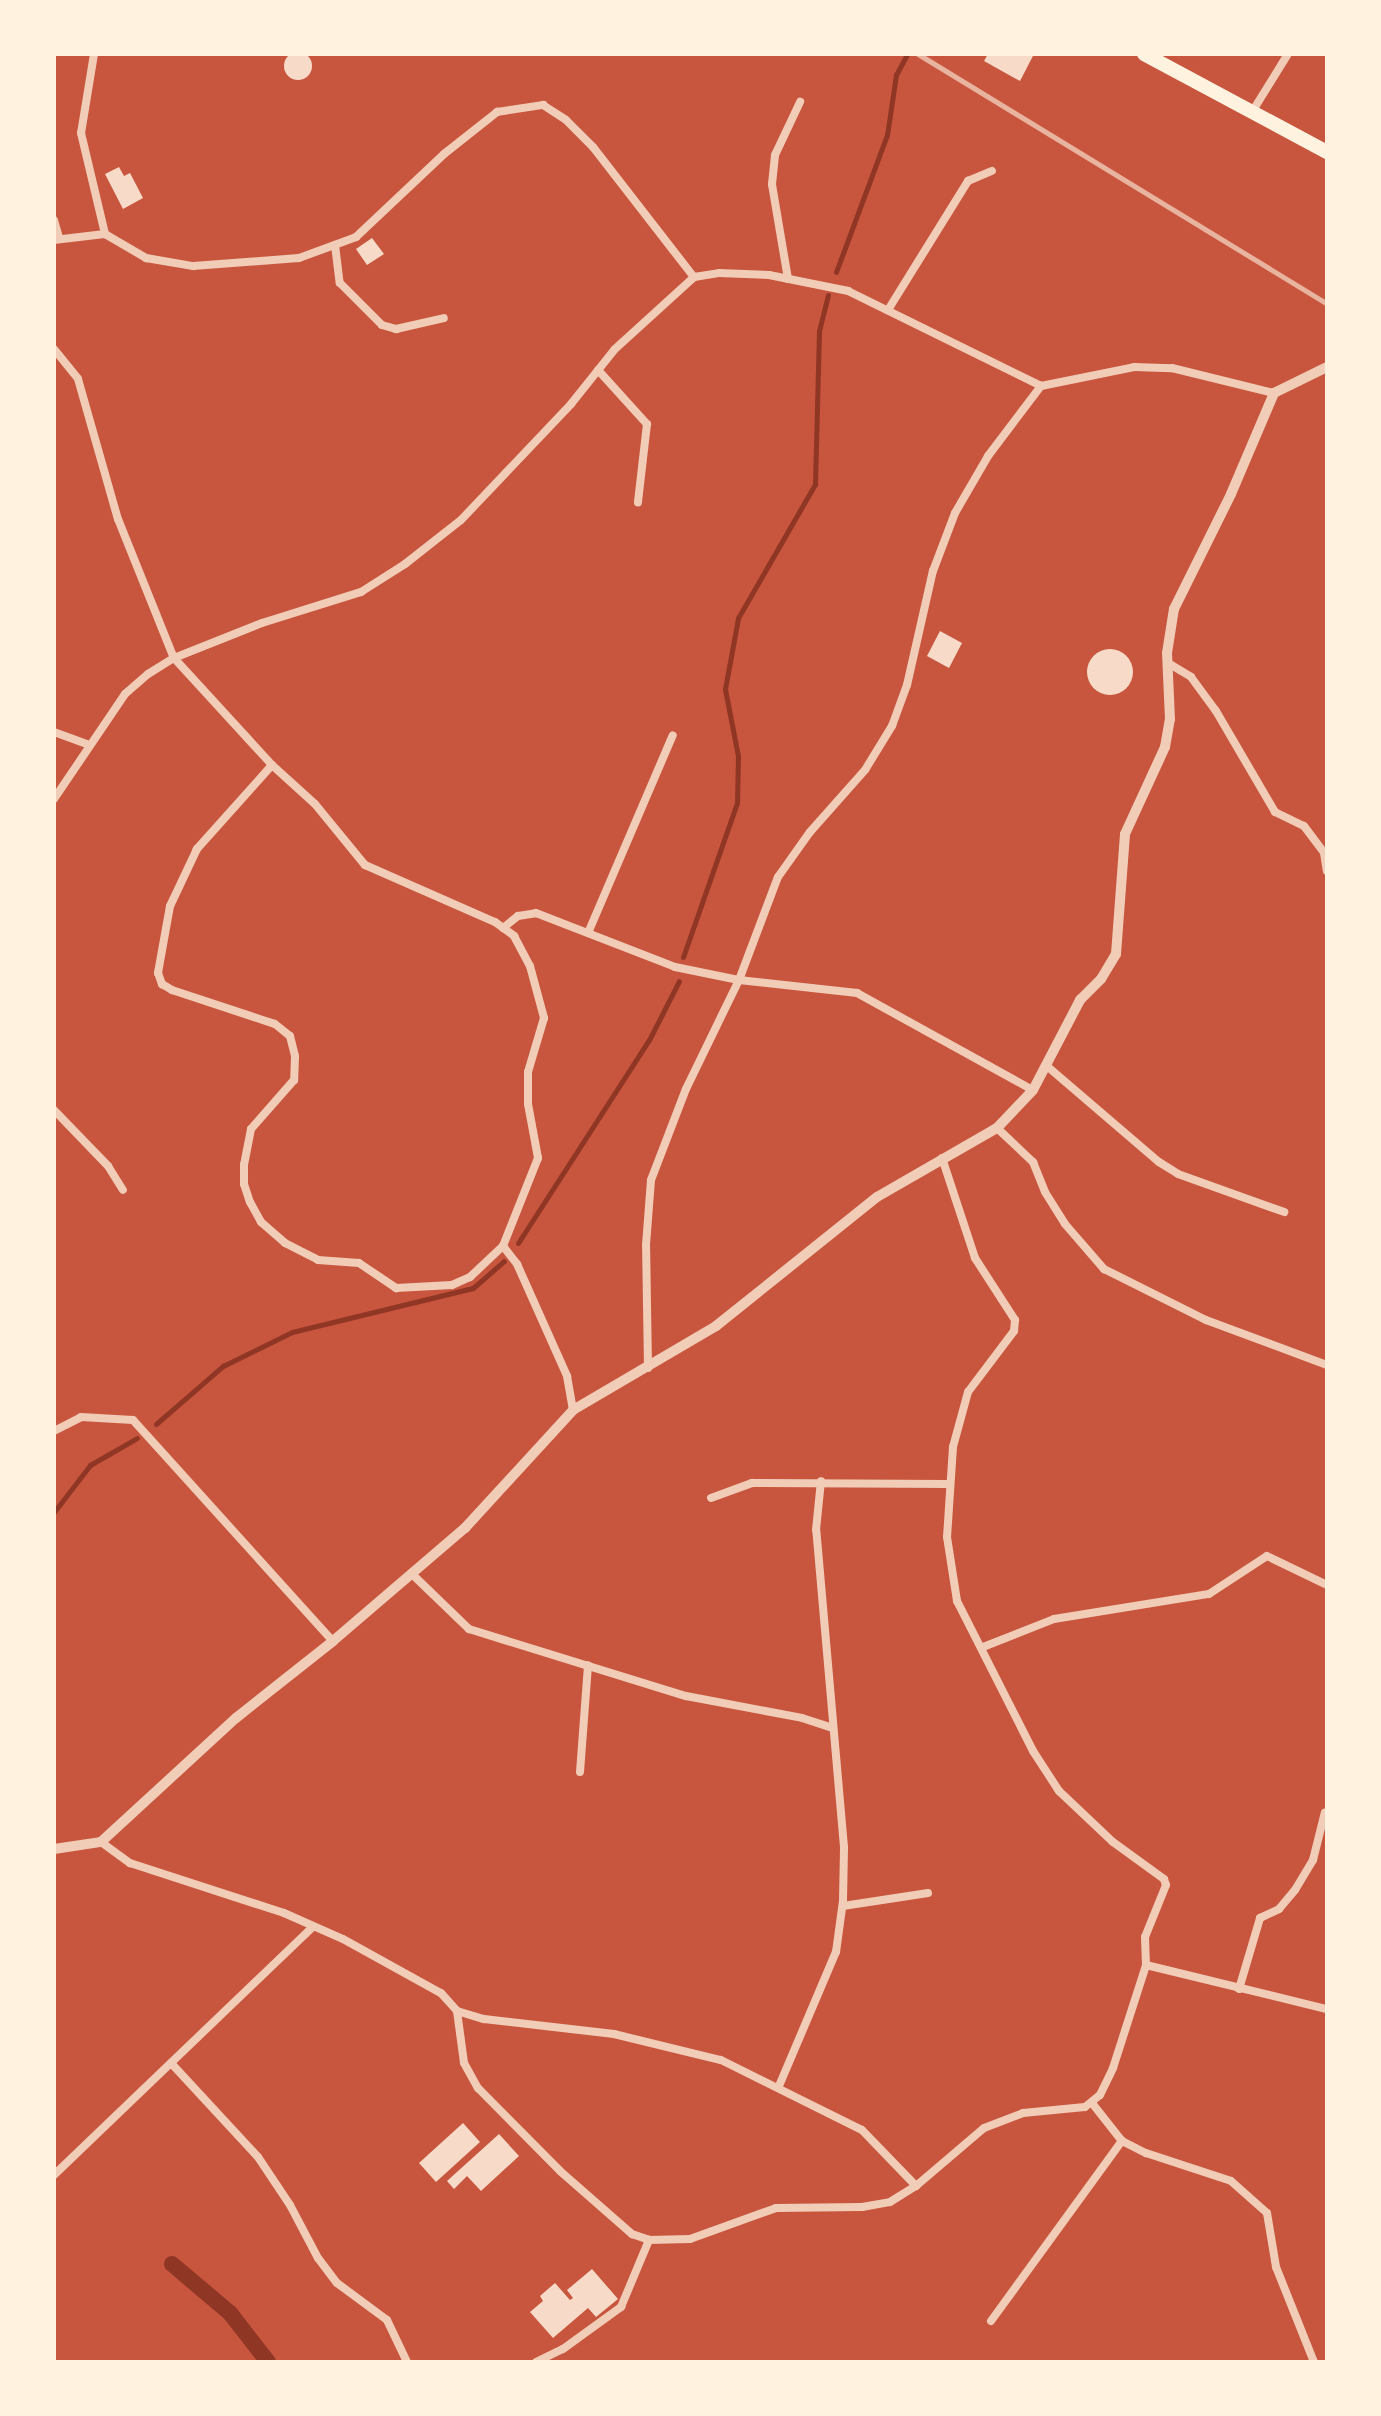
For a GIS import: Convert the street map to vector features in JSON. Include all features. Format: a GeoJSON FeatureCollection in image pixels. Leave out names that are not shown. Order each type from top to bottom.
{"type":"FeatureCollection","features":[{"type":"Feature","properties":{"kind":"highway"},"geometry":{"type":"LineString","coordinates":[[1144,54],[1327,152]]}},
{"type":"Feature","properties":{"kind":"street"},"geometry":{"type":"LineString","coordinates":[[94,54],[81,133],[105,234]]}},
{"type":"Feature","properties":{"kind":"street"},"geometry":{"type":"LineString","coordinates":[[1252,112],[1288,54]]}},
{"type":"Feature","properties":{"kind":"street"},"geometry":{"type":"LineString","coordinates":[[788,279],[772,184],[775,155],[800,102]]}},
{"type":"Feature","properties":{"kind":"street"},"geometry":{"type":"LineString","coordinates":[[54,220],[57,238],[105,234],[146,258],[193,266],[299,258],[356,237],[444,154],[497,112],[543,105],[566,120],[593,147],[694,277]]}},
{"type":"Feature","properties":{"kind":"street"},"geometry":{"type":"LineString","coordinates":[[888,310],[968,181],[992,171]]}},
{"type":"Feature","properties":{"kind":"street"},"geometry":{"type":"LineString","coordinates":[[335,245],[340,283],[382,325],[396,329],[444,318]]}},
{"type":"Feature","properties":{"kind":"street"},"geometry":{"type":"LineString","coordinates":[[54,799],[125,694],[174,658],[262,623],[361,592],[405,564],[461,520],[506,476],[615,349],[694,277],[719,273],[788,279],[848,291],[1041,386],[1147,367],[1172,368],[1274,393],[1327,367]]}},
{"type":"Feature","properties":{"kind":"street"},"geometry":{"type":"LineString","coordinates":[[54,349],[78,379],[118,519],[174,658],[272,765],[315,804],[365,865],[503,928],[514,936],[530,966],[544,1018],[528,1072],[528,1104],[538,1158],[503,1246],[470,1277],[452,1285],[396,1288],[359,1263],[318,1260],[285,1243],[261,1222],[244,1184],[244,1165],[251,1129],[294,1080],[295,1056],[290,1036],[275,1024],[172,990],[162,984],[158,973],[170,906],[197,849],[272,765]]}},
{"type":"Feature","properties":{"kind":"street"},"geometry":{"type":"LineString","coordinates":[[598,370],[647,424],[638,502]]}},
{"type":"Feature","properties":{"kind":"street"},"geometry":{"type":"LineString","coordinates":[[648,1368],[646,1245],[651,1180],[686,1089],[739,980],[778,877],[810,832],[865,770],[892,726],[907,685],[933,571],[955,513],[988,456],[1041,386]]}},
{"type":"Feature","properties":{"kind":"street"},"geometry":{"type":"LineString","coordinates":[[54,1849],[101,1842],[236,1718],[413,1575],[465,1528],[573,1410],[716,1326],[877,1197],[997,1128],[1033,1090],[1048,1067],[1080,1000],[1101,979],[1116,954],[1125,834],[1165,747],[1170,719],[1168,663],[1174,609],[1231,494],[1274,393]]}},
{"type":"Feature","properties":{"kind":"street"},"geometry":{"type":"LineString","coordinates":[[1168,663],[1191,677],[1216,711],[1275,812],[1304,826],[1324,853],[1327,871]]}},
{"type":"Feature","properties":{"kind":"street"},"geometry":{"type":"LineString","coordinates":[[54,732],[89,745]]}},
{"type":"Feature","properties":{"kind":"street"},"geometry":{"type":"LineString","coordinates":[[588,933],[673,735]]}},
{"type":"Feature","properties":{"kind":"street"},"geometry":{"type":"LineString","coordinates":[[503,928],[518,916],[536,913],[675,967],[739,980],[857,993],[1033,1090]]}},
{"type":"Feature","properties":{"kind":"street"},"geometry":{"type":"LineString","coordinates":[[1048,1067],[1159,1162],[1178,1174],[1284,1212]]}},
{"type":"Feature","properties":{"kind":"street"},"geometry":{"type":"LineString","coordinates":[[54,1110],[108,1166],[123,1190]]}},
{"type":"Feature","properties":{"kind":"street"},"geometry":{"type":"LineString","coordinates":[[997,1128],[1033,1162],[1045,1192],[1065,1224],[1104,1269],[1206,1320],[1327,1365]]}},
{"type":"Feature","properties":{"kind":"street"},"geometry":{"type":"LineString","coordinates":[[457,2011],[464,2063],[478,2088],[549,2162],[632,2234],[649,2240],[690,2239],[776,2208],[878,2205],[897,2199],[984,2128],[1023,2113],[1076,2110],[1092,2103],[1113,2068],[1146,1965],[1145,1937],[1166,1885],[1164,1879],[1113,1842],[1059,1791],[1033,1751],[983,1647],[957,1601],[947,1537],[948,1484],[957,1427],[968,1392],[1014,1331],[1015,1320],[975,1258],[942,1158]]}},
{"type":"Feature","properties":{"kind":"street"},"geometry":{"type":"LineString","coordinates":[[503,1246],[517,1264],[567,1376],[573,1410]]}},
{"type":"Feature","properties":{"kind":"street"},"geometry":{"type":"LineString","coordinates":[[54,1431],[81,1417],[133,1420],[333,1641]]}},
{"type":"Feature","properties":{"kind":"street"},"geometry":{"type":"LineString","coordinates":[[779,2086],[836,1952],[843,1906],[844,1847],[816,1530],[821,1481]]}},
{"type":"Feature","properties":{"kind":"street"},"geometry":{"type":"LineString","coordinates":[[711,1498],[752,1483],[948,1484]]}},
{"type":"Feature","properties":{"kind":"street"},"geometry":{"type":"LineString","coordinates":[[983,1647],[1054,1619],[1209,1594],[1267,1556],[1327,1585]]}},
{"type":"Feature","properties":{"kind":"street"},"geometry":{"type":"LineString","coordinates":[[413,1575],[469,1629],[686,1696],[802,1718],[832,1728]]}},
{"type":"Feature","properties":{"kind":"street"},"geometry":{"type":"LineString","coordinates":[[580,1772],[588,1665]]}},
{"type":"Feature","properties":{"kind":"street"},"geometry":{"type":"LineString","coordinates":[[1239,1989],[1260,1918],[1279,1909],[1295,1890],[1313,1860],[1325,1812]]}},
{"type":"Feature","properties":{"kind":"street"},"geometry":{"type":"LineString","coordinates":[[101,1842],[130,1863],[284,1913],[433,1988],[457,2011],[484,2019],[662,2043],[721,2060],[779,2086],[862,2130],[916,2186]]}},
{"type":"Feature","properties":{"kind":"street"},"geometry":{"type":"LineString","coordinates":[[843,1906],[928,1893]]}},
{"type":"Feature","properties":{"kind":"street"},"geometry":{"type":"LineString","coordinates":[[54,2175],[313,1927]]}},
{"type":"Feature","properties":{"kind":"street"},"geometry":{"type":"LineString","coordinates":[[1146,1965],[1327,2009]]}},
{"type":"Feature","properties":{"kind":"street"},"geometry":{"type":"LineString","coordinates":[[171,2063],[258,2157],[290,2205],[318,2258],[337,2283],[387,2320],[407,2362]]}},
{"type":"Feature","properties":{"kind":"street"},"geometry":{"type":"LineString","coordinates":[[1092,2103],[1122,2141],[1146,2153],[1231,2181],[1267,2213],[1276,2267],[1314,2362]]}},
{"type":"Feature","properties":{"kind":"street"},"geometry":{"type":"LineString","coordinates":[[991,2321],[1122,2141]]}},
{"type":"Feature","properties":{"kind":"street"},"geometry":{"type":"LineString","coordinates":[[536,2362],[563,2349],[621,2307],[649,2240]]}},
{"type":"Feature","properties":{"kind":"building"},"geometry":{"type":"Polygon","coordinates":[[[298,52],[308,56],[312,66],[308,76],[298,80],[288,76],[284,66],[288,56],[298,52]]]}},
{"type":"Feature","properties":{"kind":"building"},"geometry":{"type":"Polygon","coordinates":[[[988,54],[1034,54],[1020,81],[984,61],[988,54]]]}},
{"type":"Feature","properties":{"kind":"building"},"geometry":{"type":"Polygon","coordinates":[[[119,167],[124,176],[130,173],[143,198],[123,209],[105,174],[119,167]]]}},
{"type":"Feature","properties":{"kind":"building"},"geometry":{"type":"Polygon","coordinates":[[[372,238],[384,254],[367,265],[356,249],[372,238]]]}},
{"type":"Feature","properties":{"kind":"building"},"geometry":{"type":"Polygon","coordinates":[[[940,631],[962,643],[949,668],[927,656],[940,631]]]}},
{"type":"Feature","properties":{"kind":"building"},"geometry":{"type":"Polygon","coordinates":[[[1110,649],[1126,656],[1133,672],[1126,688],[1110,695],[1094,688],[1087,672],[1094,656],[1110,649]]]}},
{"type":"Feature","properties":{"kind":"building"},"geometry":{"type":"Polygon","coordinates":[[[463,2123],[480,2142],[436,2182],[419,2163],[463,2123]]]}},
{"type":"Feature","properties":{"kind":"building"},"geometry":{"type":"Polygon","coordinates":[[[499,2134],[519,2156],[481,2191],[467,2176],[454,2189],[447,2181],[499,2134]]]}},
{"type":"Feature","properties":{"kind":"building"},"geometry":{"type":"Polygon","coordinates":[[[592,2269],[618,2299],[596,2317],[588,2308],[553,2338],[530,2312],[543,2301],[540,2296],[555,2283],[570,2300],[573,2298],[567,2290],[592,2269]]]}},
{"type":"Feature","properties":{"kind":"waterway"},"geometry":{"type":"LineString","coordinates":[[836,272],[887,135],[896,75],[907,54]]}},
{"type":"Feature","properties":{"kind":"waterway"},"geometry":{"type":"LineString","coordinates":[[683,957],[737,803],[738,756],[725,689],[738,618],[815,484],[819,331],[828,295]]}},
{"type":"Feature","properties":{"kind":"waterway"},"geometry":{"type":"LineString","coordinates":[[518,1243],[649,1040],[679,981]]}},
{"type":"Feature","properties":{"kind":"waterway"},"geometry":{"type":"LineString","coordinates":[[156,1424],[223,1366],[292,1332],[473,1288],[504,1261]]}},
{"type":"Feature","properties":{"kind":"waterway"},"geometry":{"type":"LineString","coordinates":[[54,1512],[90,1465],[137,1438]]}},
{"type":"Feature","properties":{"kind":"waterway"},"geometry":{"type":"LineString","coordinates":[[172,2264],[230,2313],[268,2362]]}},
{"type":"Feature","properties":{"kind":"railway"},"geometry":{"type":"LineString","coordinates":[[918,54],[1327,304]]}}]}
